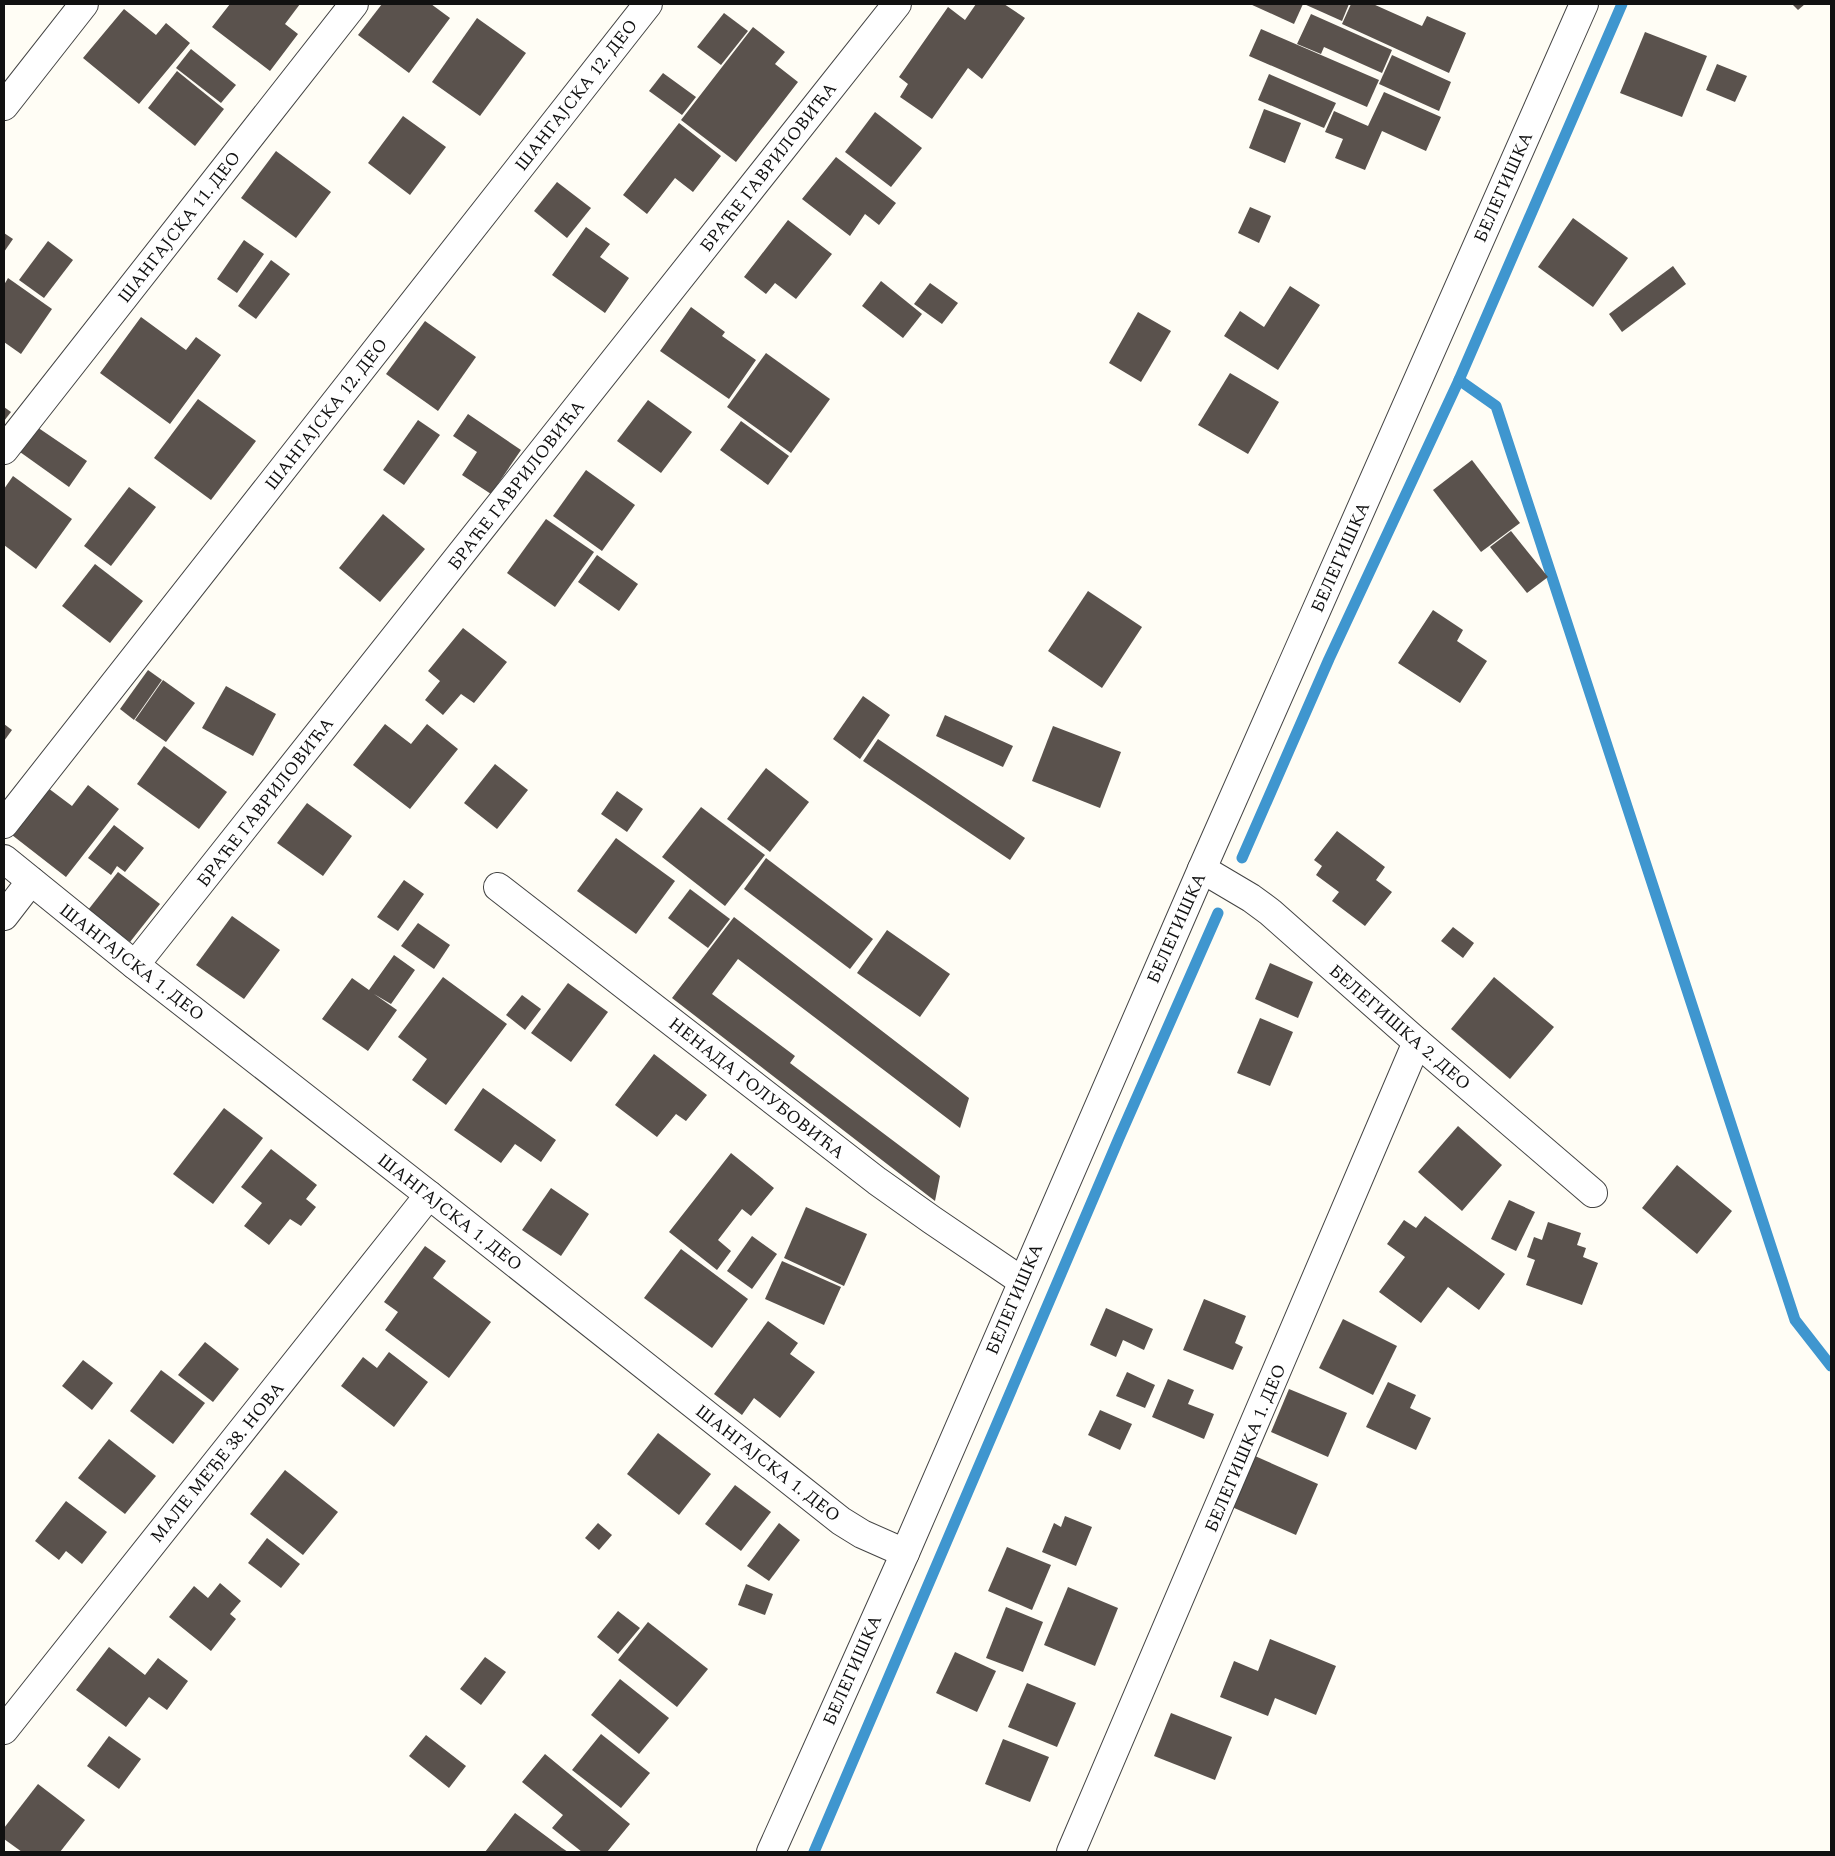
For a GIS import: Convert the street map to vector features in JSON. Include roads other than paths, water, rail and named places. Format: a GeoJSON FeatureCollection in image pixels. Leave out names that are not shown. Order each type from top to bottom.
{"type":"FeatureCollection","features":[{"type":"Feature","properties":{"kind":"street"},"geometry":{"type":"LineString","coordinates":[[4,106],[84,4]]}},
{"type":"Feature","properties":{"kind":"street","name":"ШАНГАЈСКА 11. ДЕО"},"geometry":{"type":"LineString","coordinates":[[4,450],[354,4]]}},
{"type":"Feature","properties":{"kind":"street","name":"ШАНГАЈСКА 12. ДЕО"},"geometry":{"type":"LineString","coordinates":[[4,824],[648,4]]}},
{"type":"Feature","properties":{"kind":"street","name":"БРАЋЕ ГАВРИЛОВИЋА"},"geometry":{"type":"LineString","coordinates":[[135,965],[897,4]]}},
{"type":"Feature","properties":{"kind":"street","name":"БЕЛЕГИШКА"},"geometry":{"type":"LineString","coordinates":[[771,1852],[905,1553],[1202,869],[1584,4]]}},
{"type":"Feature","properties":{"kind":"street","name":"ШАНГАЈСКА 1. ДЕО"},"geometry":{"type":"LineString","coordinates":[[4,859],[135,965],[841,1521],[862,1534],[905,1553]]}},
{"type":"Feature","properties":{"kind":"street","name":"БЕЛЕГИШКА 2. ДЕО"},"geometry":{"type":"LineString","coordinates":[[1202,869],[1251,898],[1270,912],[1417,1042],[1593,1193]]}},
{"type":"Feature","properties":{"kind":"street"},"geometry":{"type":"LineString","coordinates":[[4,916],[31,881]]}},
{"type":"Feature","properties":{"kind":"street","name":"НЕНАДА ГОЛУБОВИЋА"},"geometry":{"type":"LineString","coordinates":[[498,887],[877,1181],[1022,1281]]}},
{"type":"Feature","properties":{"kind":"street","name":"БЕЛЕГИШКА 1. ДЕО"},"geometry":{"type":"LineString","coordinates":[[1071,1852],[1417,1042]]}},
{"type":"Feature","properties":{"kind":"street","name":"МАЛЕ МЕЂЕ 38. НОВА"},"geometry":{"type":"LineString","coordinates":[[4,1730],[429,1195]]}},
{"type":"Feature","properties":{"kind":"waterway"},"geometry":{"type":"LineString","coordinates":[[1242,858],[1329,659],[1459,380],[1622,4]]}},
{"type":"Feature","properties":{"kind":"waterway"},"geometry":{"type":"LineString","coordinates":[[1459,380],[1496,406],[1795,1320],[1831,1366]]}},
{"type":"Feature","properties":{"kind":"waterway"},"geometry":{"type":"LineString","coordinates":[[814,1852],[1119,1138],[1218,913]]}}]}
